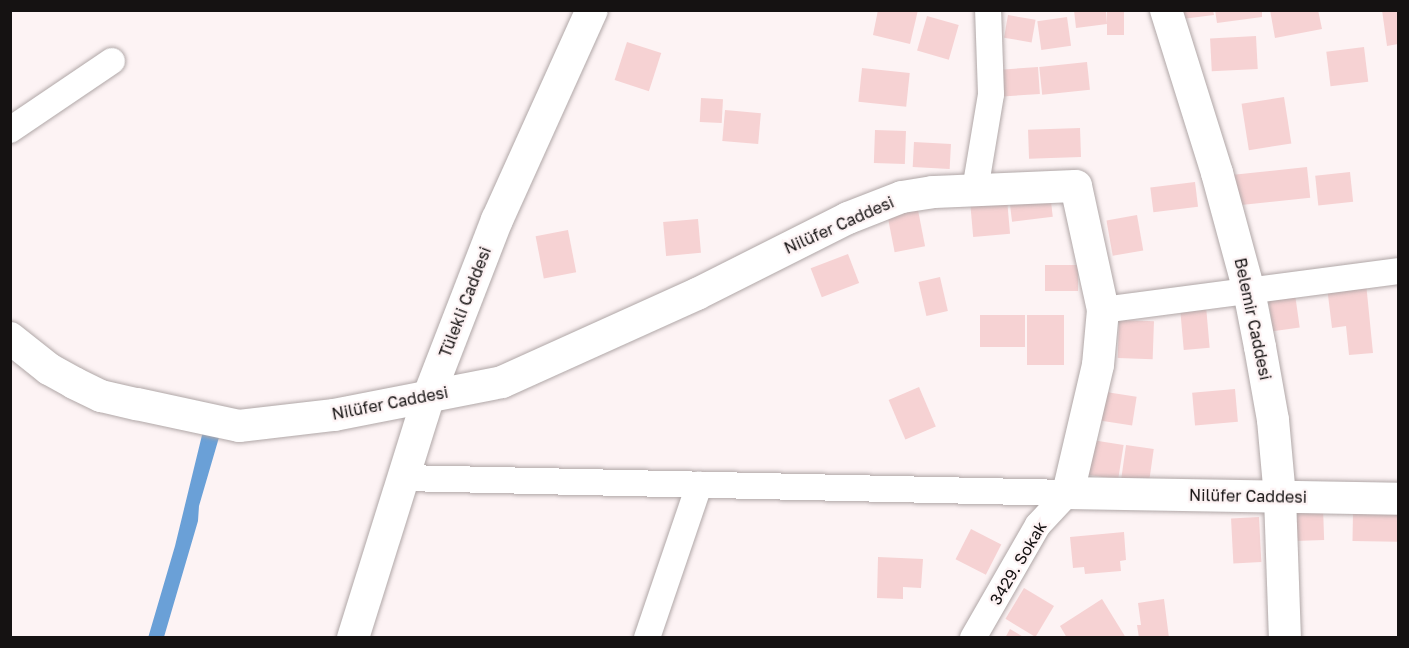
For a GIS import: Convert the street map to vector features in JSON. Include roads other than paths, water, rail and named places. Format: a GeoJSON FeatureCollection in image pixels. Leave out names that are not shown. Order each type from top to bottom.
{"type":"FeatureCollection","features":[{"type":"Feature","properties":{"kind":"street","name":"Tülekli Caddesi"},"geometry":{"type":"LineString","coordinates":[[353,638],[429,395],[497,220],[592,10]]}},
{"type":"Feature","properties":{"kind":"street"},"geometry":{"type":"LineString","coordinates":[[975,190],[991,94],[988,10]]}},
{"type":"Feature","properties":{"kind":"street","name":"Belemir Caddesi"},"geometry":{"type":"LineString","coordinates":[[1166,10],[1249,291],[1273,420],[1280,497],[1285,638]]}},
{"type":"Feature","properties":{"kind":"street"},"geometry":{"type":"LineString","coordinates":[[10,130],[112,61]]}},
{"type":"Feature","properties":{"kind":"street","name":"Nilüfer Caddesi"},"geometry":{"type":"LineString","coordinates":[[10,338],[49,369],[101,396],[239,426],[334,414],[502,382],[697,294],[871,207],[902,197],[975,190],[1077,186],[1103,310],[1098,365],[1068,492],[1398,499]]}},
{"type":"Feature","properties":{"kind":"street"},"geometry":{"type":"LineString","coordinates":[[1103,310],[1398,271]]}},
{"type":"Feature","properties":{"kind":"street"},"geometry":{"type":"LineString","coordinates":[[403,478],[1068,492]]}},
{"type":"Feature","properties":{"kind":"street"},"geometry":{"type":"LineString","coordinates":[[647,638],[699,484]]}},
{"type":"Feature","properties":{"kind":"street","name":"3429. Sokak"},"geometry":{"type":"LineString","coordinates":[[974,638],[1038,525],[1068,492]]}},
{"type":"Feature","properties":{"kind":"water"},"geometry":{"type":"Polygon","coordinates":[[[203,431],[220,434],[199,506],[198,521],[164,637],[148,638],[175,546],[203,431]]]}}]}
